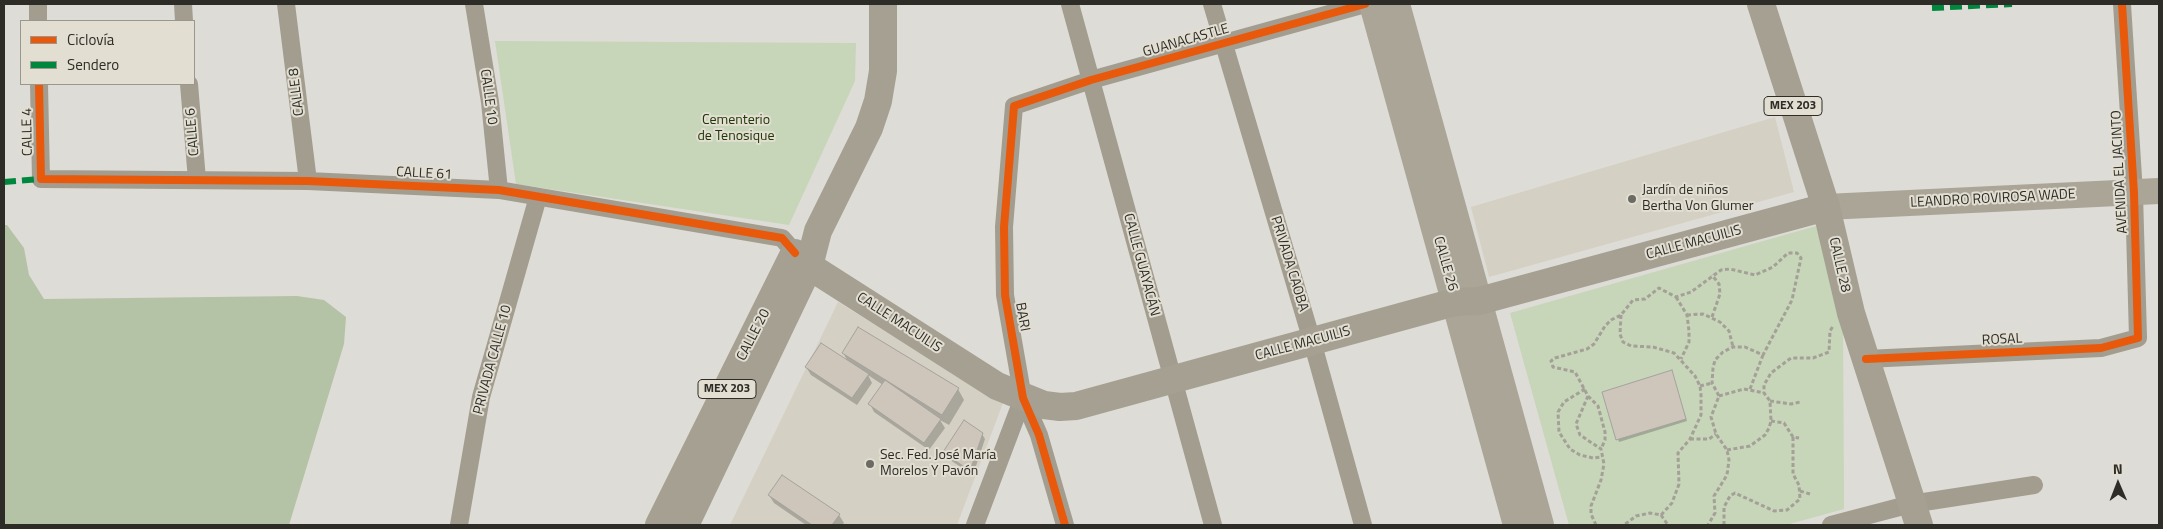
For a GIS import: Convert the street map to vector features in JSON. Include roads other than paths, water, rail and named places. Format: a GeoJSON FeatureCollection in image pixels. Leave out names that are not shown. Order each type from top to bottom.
{"type":"FeatureCollection","features":[{"type":"Feature","properties":{"kind":"main road","name":"CALLE 20"},"geometry":{"type":"LineString","coordinates":[[659,525],[818,231],[868,128],[878,101],[885,41],[883,4]]}},
{"type":"Feature","properties":{"kind":"main road","name":"CALLE 26"},"geometry":{"type":"LineString","coordinates":[[1372,4],[1541,525]]}},
{"type":"Feature","properties":{"kind":"main road","name":"CALLE 26"},"geometry":{"type":"LineString","coordinates":[[1397,4],[1467,301],[1516,525]]}},
{"type":"Feature","properties":{"kind":"main road","name":"CALLE 28"},"geometry":{"type":"LineString","coordinates":[[1761,4],[1826,208],[1851,313],[1915,514]]}},
{"type":"Feature","properties":{"kind":"main road","name":"LEANDRO ROVIROSA WADE"},"geometry":{"type":"LineString","coordinates":[[1826,208],[2147,192]]}},
{"type":"Feature","properties":{"kind":"main road","name":"CALLE MACUILIS"},"geometry":{"type":"LineString","coordinates":[[802,259],[997,386],[1044,406],[1076,406],[1312,341],[1826,208]]}},
{"type":"Feature","properties":{"kind":"main road","name":"CALLE 20"},"geometry":{"type":"LineString","coordinates":[[685,525],[802,259]]}},
{"type":"Feature","properties":{"kind":"street"},"geometry":{"type":"LineString","coordinates":[[38,4],[38,20]]}},
{"type":"Feature","properties":{"kind":"street"},"geometry":{"type":"LineString","coordinates":[[183,4],[184,20]]}},
{"type":"Feature","properties":{"kind":"street","name":"CALLE 8"},"geometry":{"type":"LineString","coordinates":[[286,4],[308,181]]}},
{"type":"Feature","properties":{"kind":"street","name":"CALLE 10"},"geometry":{"type":"LineString","coordinates":[[474,4],[490,102],[498,190]]}},
{"type":"Feature","properties":{"kind":"street","name":"CALLE GUAYACÁN"},"geometry":{"type":"LineString","coordinates":[[1070,4],[1213,525]]}},
{"type":"Feature","properties":{"kind":"street","name":"PRIVADA CAOBA"},"geometry":{"type":"LineString","coordinates":[[1212,4],[1312,341],[1363,525]]}},
{"type":"Feature","properties":{"kind":"street","name":"GUANACASTLE"},"geometry":{"type":"LineString","coordinates":[[1014,106],[1091,80],[1365,4]]}},
{"type":"Feature","properties":{"kind":"street","name":"AVENIDA EL JACINTO"},"geometry":{"type":"LineString","coordinates":[[2122,4],[2147,192],[2138,338]]}},
{"type":"Feature","properties":{"kind":"street","name":"CALLE 4"},"geometry":{"type":"LineString","coordinates":[[39,85],[41,179]]}},
{"type":"Feature","properties":{"kind":"street","name":"CALLE 6"},"geometry":{"type":"LineString","coordinates":[[189,85],[197,180]]}},
{"type":"Feature","properties":{"kind":"street","name":"BARI"},"geometry":{"type":"LineString","coordinates":[[1014,106],[1004,227],[1005,296],[1023,398],[1039,435],[1065,525]]}},
{"type":"Feature","properties":{"kind":"street","name":"CALLE 61"},"geometry":{"type":"LineString","coordinates":[[41,179],[308,181],[498,190],[782,238],[802,259]]}},
{"type":"Feature","properties":{"kind":"street","name":"PRIVADA CALLE 10"},"geometry":{"type":"LineString","coordinates":[[459,525],[481,397],[538,197]]}},
{"type":"Feature","properties":{"kind":"street","name":"ROSAL"},"geometry":{"type":"LineString","coordinates":[[1866,359],[2101,348],[2138,338]]}},
{"type":"Feature","properties":{"kind":"street"},"geometry":{"type":"LineString","coordinates":[[975,525],[1023,398]]}},
{"type":"Feature","properties":{"kind":"street"},"geometry":{"type":"LineString","coordinates":[[1832,525],[1915,514],[2034,485]]}},
{"type":"Feature","properties":{"kind":"place","name":"Jardín de niños Bertha Von Glumer"},"geometry":{"type":"Point","coordinates":[1632,199]}},
{"type":"Feature","properties":{"kind":"place","name":"Sec. Fed. José María Morelos Y Pavón"},"geometry":{"type":"Point","coordinates":[870,464]}},
{"type":"Feature","properties":{"kind":"park label","name":"Cementerio de Tenosique"},"geometry":{"type":"Point","coordinates":[736,130]}}]}
